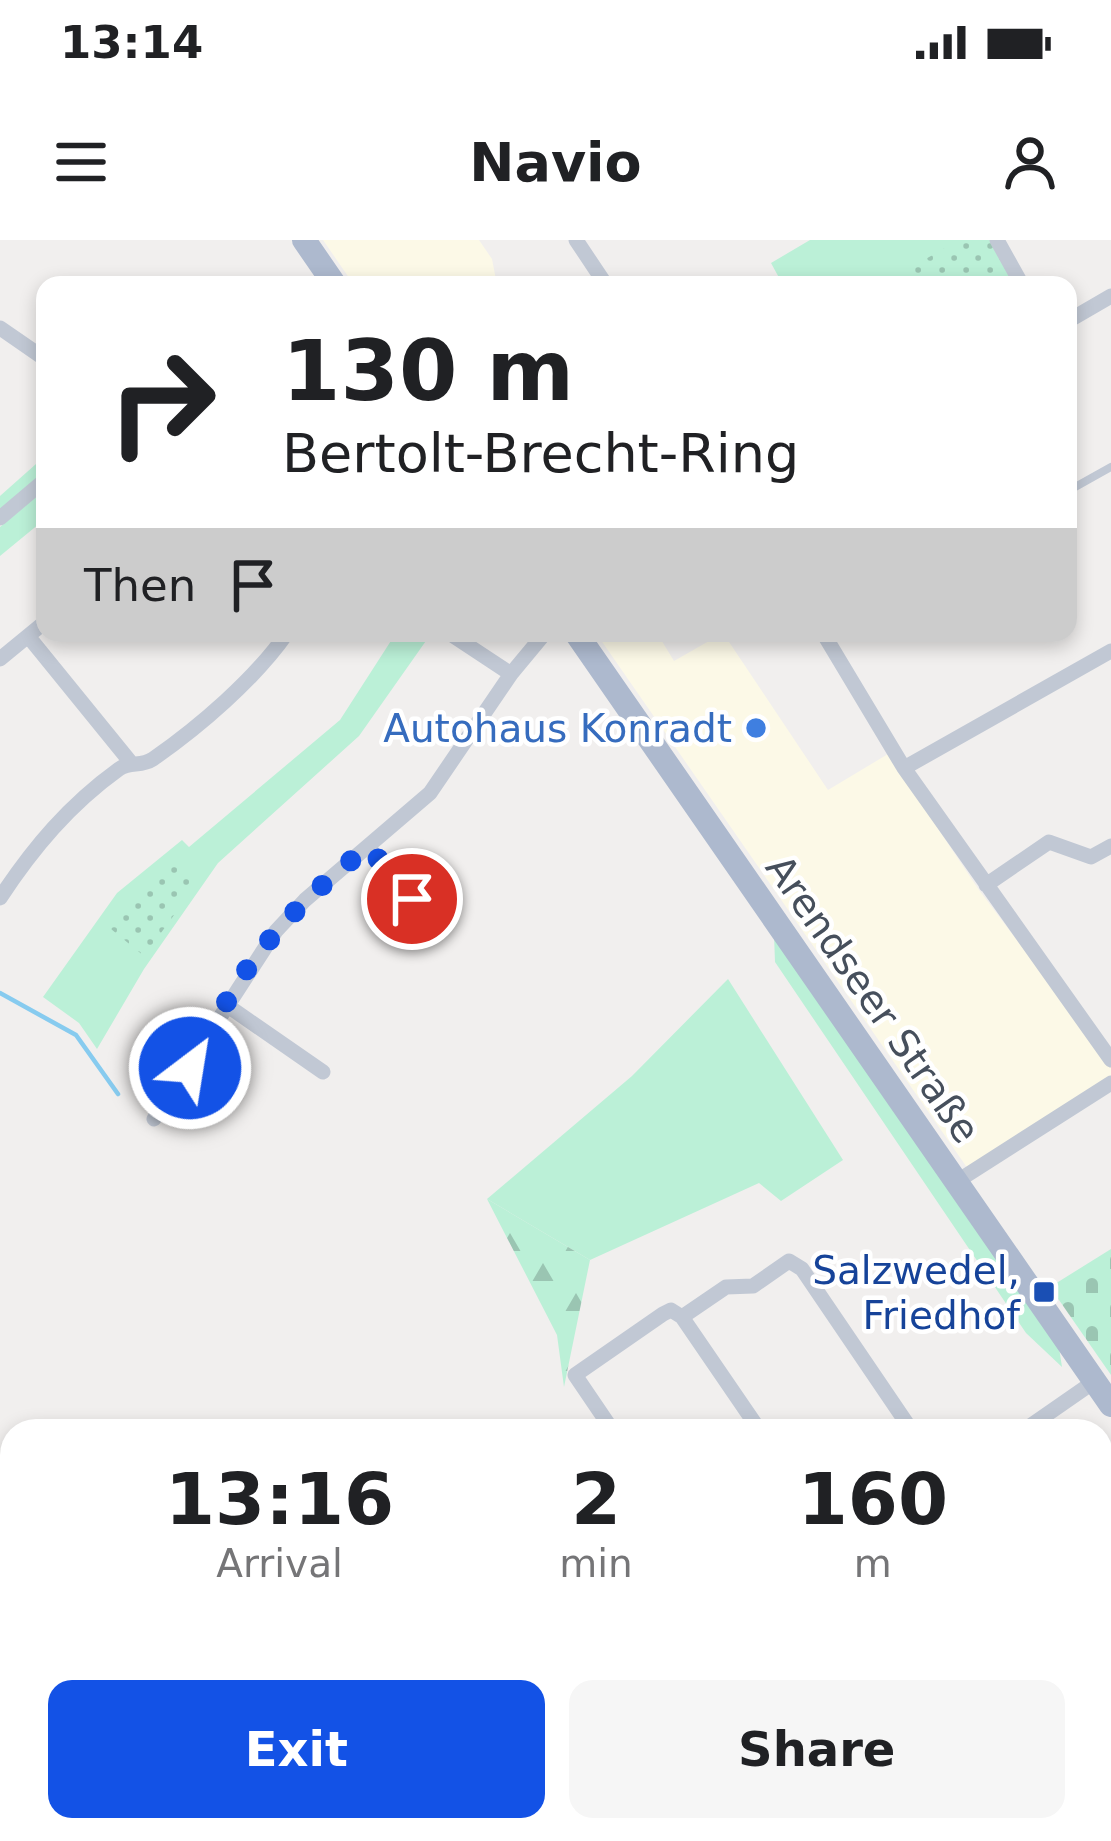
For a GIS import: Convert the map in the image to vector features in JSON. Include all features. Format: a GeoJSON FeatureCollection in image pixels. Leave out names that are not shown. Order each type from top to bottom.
{"type":"FeatureCollection","features":[{"type":"Feature","properties":{"kind":"main road"},"geometry":{"type":"LineString","coordinates":[[304,240],[326,276]]}},
{"type":"Feature","properties":{"kind":"main road","name":"Arendseer Straße"},"geometry":{"type":"LineString","coordinates":[[582,642],[1111,1405]]}},
{"type":"Feature","properties":{"kind":"street"},"geometry":{"type":"LineString","coordinates":[[576,240],[600,276]]}},
{"type":"Feature","properties":{"kind":"street"},"geometry":{"type":"LineString","coordinates":[[998,240],[1017,276]]}},
{"type":"Feature","properties":{"kind":"street"},"geometry":{"type":"LineString","coordinates":[[1077,316],[1111,296]]}},
{"type":"Feature","properties":{"kind":"street"},"geometry":{"type":"LineString","coordinates":[[0,328],[36,352]]}},
{"type":"Feature","properties":{"kind":"street"},"geometry":{"type":"LineString","coordinates":[[0,518],[36,488]]}},
{"type":"Feature","properties":{"kind":"street"},"geometry":{"type":"LineString","coordinates":[[0,659],[36,629]]}},
{"type":"Feature","properties":{"kind":"street"},"geometry":{"type":"LineString","coordinates":[[28,636],[132,764]]}},
{"type":"Feature","properties":{"kind":"street"},"geometry":{"type":"LineString","coordinates":[[0,898],[32,849],[57,823],[121,767],[151,761],[269,658],[280,642]]}},
{"type":"Feature","properties":{"kind":"street"},"geometry":{"type":"LineString","coordinates":[[463,642],[511,674]]}},
{"type":"Feature","properties":{"kind":"street"},"geometry":{"type":"LineString","coordinates":[[154,1119],[205,1044],[225,1004],[285,921],[438,784],[538,642]]}},
{"type":"Feature","properties":{"kind":"street"},"geometry":{"type":"LineString","coordinates":[[828,642],[904,768],[1111,1060]]}},
{"type":"Feature","properties":{"kind":"street"},"geometry":{"type":"LineString","coordinates":[[904,768],[1111,651]]}},
{"type":"Feature","properties":{"kind":"street"},"geometry":{"type":"LineString","coordinates":[[986,885],[1048,842],[1091,857],[1111,846]]}},
{"type":"Feature","properties":{"kind":"street"},"geometry":{"type":"LineString","coordinates":[[368,847],[434,926]]}},
{"type":"Feature","properties":{"kind":"street"},"geometry":{"type":"LineString","coordinates":[[225,1004],[323,1072]]}},
{"type":"Feature","properties":{"kind":"street"},"geometry":{"type":"LineString","coordinates":[[956,1181],[1111,1083]]}},
{"type":"Feature","properties":{"kind":"street"},"geometry":{"type":"LineString","coordinates":[[682,1317],[726,1287],[745,1289],[789,1261],[802,1269],[904,1419]]}},
{"type":"Feature","properties":{"kind":"street"},"geometry":{"type":"LineString","coordinates":[[605,1419],[575,1375],[671,1310],[682,1317],[752,1419]]}},
{"type":"Feature","properties":{"kind":"street"},"geometry":{"type":"LineString","coordinates":[[1040,1419],[1094,1381]]}},
{"type":"Feature","properties":{"kind":"lane"},"geometry":{"type":"LineString","coordinates":[[1077,486],[1111,466]]}},
{"type":"Feature","properties":{"kind":"shaded area"},"geometry":{"type":"Polygon","coordinates":[[[323,240],[479,240],[492,259],[495,276],[348,276],[323,240]]]}},
{"type":"Feature","properties":{"kind":"shaded area"},"geometry":{"type":"Polygon","coordinates":[[[602,642],[662,642],[674,661],[707,642],[729,642],[828,790],[888,754],[979,890],[1111,1065],[1111,1081],[968,1169],[602,642]]]}},
{"type":"Feature","properties":{"kind":"green space"},"geometry":{"type":"Polygon","coordinates":[[[810,240],[990,240],[1009,276],[778,276],[771,263],[810,240]]]}},
{"type":"Feature","properties":{"kind":"green space"},"geometry":{"type":"Polygon","coordinates":[[[959,240],[990,240],[1009,276],[903,276],[959,240]]]}},
{"type":"Feature","properties":{"kind":"green space"},"geometry":{"type":"Polygon","coordinates":[[[36,464],[36,481],[0,511],[0,496],[36,464]]]}},
{"type":"Feature","properties":{"kind":"green space"},"geometry":{"type":"Polygon","coordinates":[[[36,497],[36,526],[0,556],[0,527],[36,497]]]}},
{"type":"Feature","properties":{"kind":"green space"},"geometry":{"type":"Polygon","coordinates":[[[390,642],[425,642],[359,736],[218,863],[144,969],[97,1049],[79,1023],[43,997],[117,893],[182,840],[189,847],[340,720],[390,642]]]}},
{"type":"Feature","properties":{"kind":"green space"},"geometry":{"type":"Polygon","coordinates":[[[179,855],[199,881],[144,956],[111,929],[131,895],[179,855]]]}},
{"type":"Feature","properties":{"kind":"green space"},"geometry":{"type":"Polygon","coordinates":[[[774,935],[1058,1341],[1062,1367],[1026,1333],[775,962],[774,935]]]}},
{"type":"Feature","properties":{"kind":"green space"},"geometry":{"type":"Polygon","coordinates":[[[728,979],[843,1160],[781,1201],[759,1183],[590,1260],[487,1199],[632,1076],[728,979]]]}},
{"type":"Feature","properties":{"kind":"green space"},"geometry":{"type":"Polygon","coordinates":[[[487,1199],[590,1260],[564,1387],[557,1335],[487,1199]]]}},
{"type":"Feature","properties":{"kind":"green space"},"geometry":{"type":"Polygon","coordinates":[[[1111,1249],[1111,1375],[1050,1287],[1111,1249]]]}},
{"type":"Feature","properties":{"kind":"waterway"},"geometry":{"type":"LineString","coordinates":[[0,993],[76,1035],[118,1094]]}},
{"type":"Feature","properties":{"kind":"place","name":"Autohaus Konradt"},"geometry":{"type":"Point","coordinates":[756,728]}},
{"type":"Feature","properties":{"kind":"place","name":"Salzwedel, Friedhof"},"geometry":{"type":"Point","coordinates":[1044,1292]}},
{"type":"Feature","properties":{"kind":"route"},"geometry":{"type":"LineString","coordinates":[[190,1068],[225,1004],[276,931],[304,900],[368,847],[412,899]]}}]}
